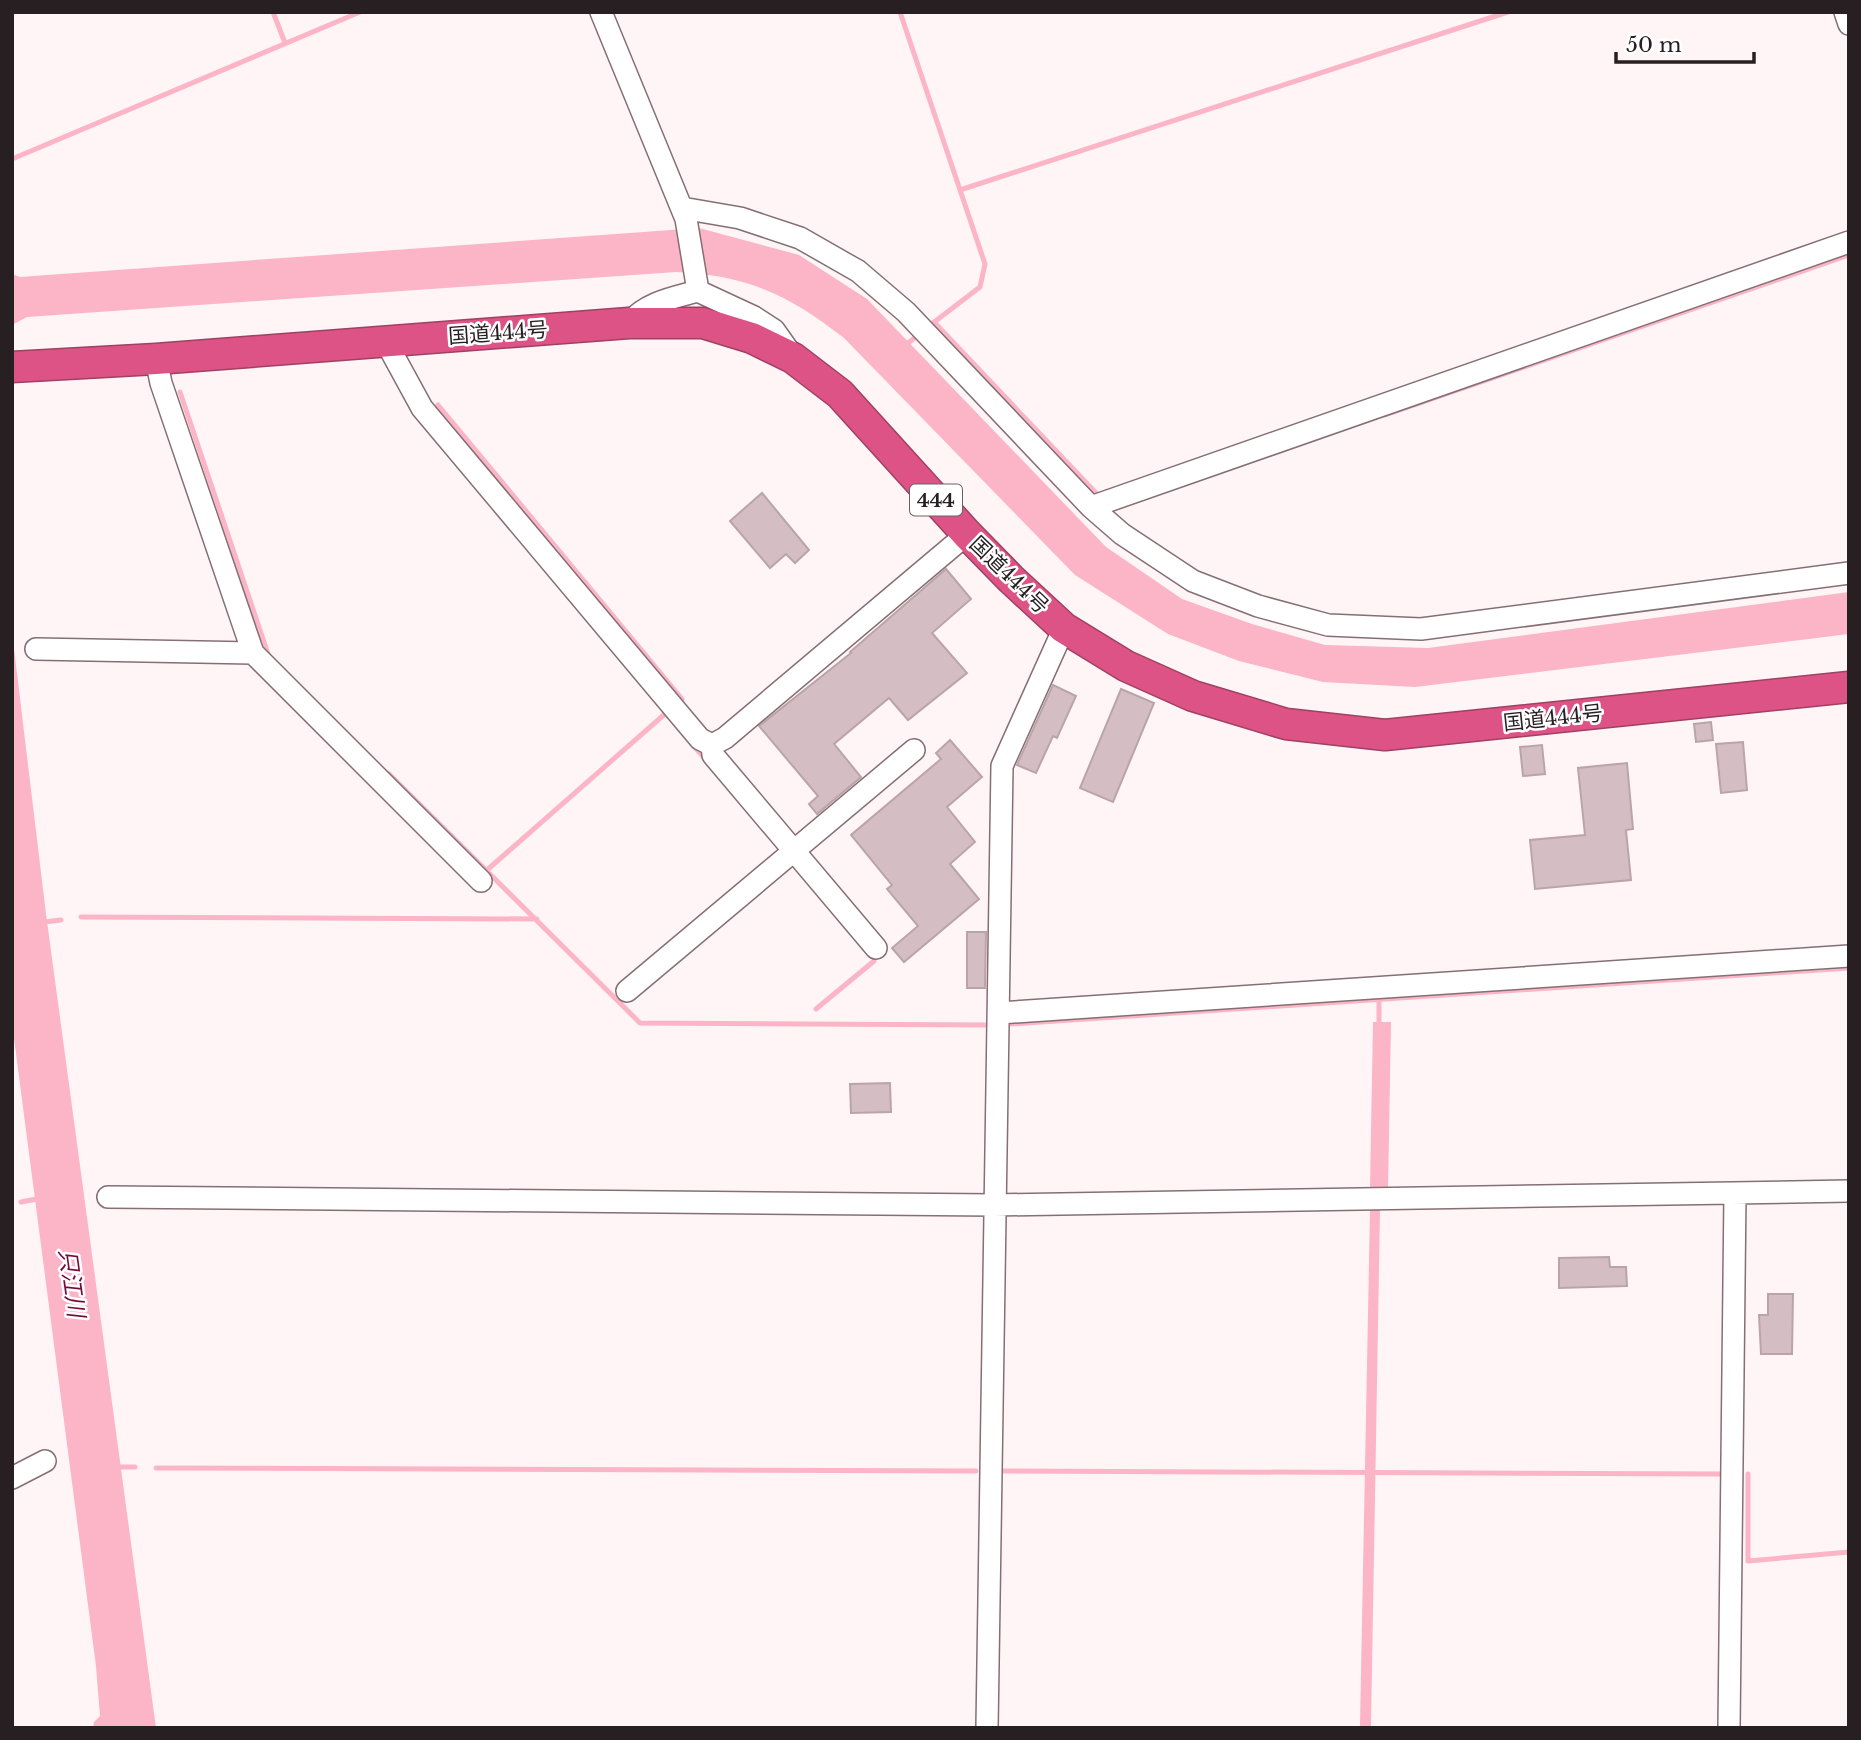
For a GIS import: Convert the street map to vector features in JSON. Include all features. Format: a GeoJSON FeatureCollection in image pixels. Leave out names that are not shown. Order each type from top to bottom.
{"type":"FeatureCollection","features":[{"type":"Feature","properties":{"kind":"highway","name":"国道444号"},"geometry":{"type":"LineString","coordinates":[[12,367],[156,359],[629,323],[703,323],[752,338],[793,358],[840,394],[967,534],[1064,628],[1126,666],[1194,695],[1286,724],[1385,735],[1849,687]]}},
{"type":"Feature","properties":{"kind":"street"},"geometry":{"type":"LineString","coordinates":[[601,12],[684,214],[698,287]]}},
{"type":"Feature","properties":{"kind":"street"},"geometry":{"type":"LineString","coordinates":[[1845,12],[1849,24]]}},
{"type":"Feature","properties":{"kind":"street"},"geometry":{"type":"LineString","coordinates":[[684,214],[740,218],[800,238],[858,271],[923,330],[1091,507],[1122,534],[1194,581],[1258,606],[1328,625],[1421,629],[1849,573]]}},
{"type":"Feature","properties":{"kind":"street"},"geometry":{"type":"LineString","coordinates":[[1091,507],[1849,242]]}},
{"type":"Feature","properties":{"kind":"street"},"geometry":{"type":"LineString","coordinates":[[629,323],[637,314],[656,303],[698,287],[774,331],[793,358]]}},
{"type":"Feature","properties":{"kind":"street"},"geometry":{"type":"LineString","coordinates":[[386,342],[422,408],[700,739],[712,745]]}},
{"type":"Feature","properties":{"kind":"street"},"geometry":{"type":"LineString","coordinates":[[156,359],[161,383],[253,653],[481,881]]}},
{"type":"Feature","properties":{"kind":"street"},"geometry":{"type":"LineString","coordinates":[[712,745],[725,738],[967,534]]}},
{"type":"Feature","properties":{"kind":"street"},"geometry":{"type":"LineString","coordinates":[[987,1728],[1002,766],[1064,628]]}},
{"type":"Feature","properties":{"kind":"street"},"geometry":{"type":"LineString","coordinates":[[36,649],[253,653]]}},
{"type":"Feature","properties":{"kind":"street"},"geometry":{"type":"LineString","coordinates":[[712,745],[713,755],[876,948]]}},
{"type":"Feature","properties":{"kind":"street"},"geometry":{"type":"LineString","coordinates":[[628,991],[914,750]]}},
{"type":"Feature","properties":{"kind":"street"},"geometry":{"type":"LineString","coordinates":[[999,1013],[1849,956]]}},
{"type":"Feature","properties":{"kind":"street"},"geometry":{"type":"LineString","coordinates":[[108,1198],[994,1205],[1849,1191]]}},
{"type":"Feature","properties":{"kind":"street"},"geometry":{"type":"LineString","coordinates":[[1729,1728],[1735,1193]]}},
{"type":"Feature","properties":{"kind":"street"},"geometry":{"type":"LineString","coordinates":[[12,1478],[45,1461]]}},
{"type":"Feature","properties":{"kind":"water"},"geometry":{"type":"Polygon","coordinates":[[[699,228],[799,255],[867,299],[1106,547],[1182,599],[1252,624],[1325,645],[1428,648],[1849,592],[1849,634],[1415,687],[1323,682],[1239,661],[1168,634],[1075,575],[844,338],[824,323],[766,290],[701,274],[676,272],[27,317],[12,325],[12,274],[20,277],[699,228]]]}},
{"type":"Feature","properties":{"kind":"water","name":"只江川"},"geometry":{"type":"Polygon","coordinates":[[[12,632],[46,914],[156,1728],[93,1728],[94,1722],[100,1716],[96,1666],[12,1023],[12,632]]]}},
{"type":"Feature","properties":{"kind":"water"},"geometry":{"type":"Polygon","coordinates":[[[1373,1022],[1391,1022],[1388,1188],[1377,1189],[1377,1210],[1380,1210],[1371,1726],[1363,1728],[1360,1726],[1370,1210],[1373,1209],[1373,1188],[1370,1188],[1373,1022]]]}},
{"type":"Feature","properties":{"kind":"building"},"geometry":{"type":"Polygon","coordinates":[[[762,493],[809,550],[795,563],[786,554],[770,568],[730,521],[762,493]]]}},
{"type":"Feature","properties":{"kind":"building"},"geometry":{"type":"Polygon","coordinates":[[[946,569],[971,599],[932,633],[967,673],[908,720],[889,698],[834,744],[861,777],[817,814],[809,804],[818,796],[759,726],[851,653],[946,569]]]}},
{"type":"Feature","properties":{"kind":"building"},"geometry":{"type":"Polygon","coordinates":[[[1053,685],[1076,696],[1057,738],[1053,736],[1036,773],[1017,765],[1053,685]]]}},
{"type":"Feature","properties":{"kind":"building"},"geometry":{"type":"Polygon","coordinates":[[[1121,689],[1154,703],[1113,802],[1080,788],[1121,689]]]}},
{"type":"Feature","properties":{"kind":"building"},"geometry":{"type":"Polygon","coordinates":[[[1711,722],[1713,740],[1696,742],[1694,724],[1711,722]]]}},
{"type":"Feature","properties":{"kind":"building"},"geometry":{"type":"Polygon","coordinates":[[[950,740],[982,777],[947,807],[975,842],[950,864],[979,899],[904,962],[892,948],[918,926],[887,889],[892,885],[851,835],[941,759],[936,753],[950,740]]]}},
{"type":"Feature","properties":{"kind":"building"},"geometry":{"type":"Polygon","coordinates":[[[1743,742],[1747,790],[1721,793],[1716,744],[1743,742]]]}},
{"type":"Feature","properties":{"kind":"building"},"geometry":{"type":"Polygon","coordinates":[[[1542,745],[1545,774],[1523,776],[1520,747],[1542,745]]]}},
{"type":"Feature","properties":{"kind":"building"},"geometry":{"type":"Polygon","coordinates":[[[1627,763],[1633,829],[1626,830],[1631,880],[1535,889],[1530,840],[1585,835],[1578,768],[1627,763]]]}},
{"type":"Feature","properties":{"kind":"building"},"geometry":{"type":"Polygon","coordinates":[[[967,932],[986,932],[985,988],[967,988],[967,932]]]}},
{"type":"Feature","properties":{"kind":"building"},"geometry":{"type":"Polygon","coordinates":[[[890,1083],[891,1112],[851,1113],[850,1084],[890,1083]]]}},
{"type":"Feature","properties":{"kind":"building"},"geometry":{"type":"Polygon","coordinates":[[[1609,1257],[1610,1267],[1626,1267],[1627,1286],[1559,1288],[1559,1258],[1609,1257]]]}},
{"type":"Feature","properties":{"kind":"building"},"geometry":{"type":"Polygon","coordinates":[[[1768,1294],[1793,1294],[1792,1354],[1761,1354],[1759,1315],[1768,1315],[1768,1294]]]}},
{"type":"Feature","properties":{"kind":"waterway"},"geometry":{"type":"LineString","coordinates":[[273,12],[285,43]]}},
{"type":"Feature","properties":{"kind":"waterway"},"geometry":{"type":"LineString","coordinates":[[12,159],[360,12]]}},
{"type":"Feature","properties":{"kind":"waterway"},"geometry":{"type":"LineString","coordinates":[[900,12],[985,264],[980,287],[929,326]]}},
{"type":"Feature","properties":{"kind":"waterway"},"geometry":{"type":"LineString","coordinates":[[960,190],[1508,12]]}},
{"type":"Feature","properties":{"kind":"waterway"},"geometry":{"type":"LineString","coordinates":[[1385,415],[1849,255]]}},
{"type":"Feature","properties":{"kind":"waterway"},"geometry":{"type":"LineString","coordinates":[[934,322],[1096,493]]}},
{"type":"Feature","properties":{"kind":"waterway"},"geometry":{"type":"LineString","coordinates":[[904,346],[921,333]]}},
{"type":"Feature","properties":{"kind":"waterway"},"geometry":{"type":"LineString","coordinates":[[180,392],[269,657]]}},
{"type":"Feature","properties":{"kind":"waterway"},"geometry":{"type":"LineString","coordinates":[[438,405],[682,699]]}},
{"type":"Feature","properties":{"kind":"waterway"},"geometry":{"type":"LineString","coordinates":[[487,870],[666,713],[668,716]]}},
{"type":"Feature","properties":{"kind":"waterway"},"geometry":{"type":"LineString","coordinates":[[693,745],[707,761]]}},
{"type":"Feature","properties":{"kind":"waterway"},"geometry":{"type":"LineString","coordinates":[[389,774],[640,1023],[986,1025]]}},
{"type":"Feature","properties":{"kind":"waterway"},"geometry":{"type":"LineString","coordinates":[[81,917],[537,919]]}},
{"type":"Feature","properties":{"kind":"waterway"},"geometry":{"type":"LineString","coordinates":[[44,922],[61,920]]}},
{"type":"Feature","properties":{"kind":"waterway"},"geometry":{"type":"LineString","coordinates":[[816,1009],[874,961]]}},
{"type":"Feature","properties":{"kind":"waterway"},"geometry":{"type":"LineString","coordinates":[[1011,1024],[1849,968]]}},
{"type":"Feature","properties":{"kind":"waterway"},"geometry":{"type":"LineString","coordinates":[[1379,1000],[1379,1028]]}},
{"type":"Feature","properties":{"kind":"waterway"},"geometry":{"type":"LineString","coordinates":[[21,1202],[42,1198]]}},
{"type":"Feature","properties":{"kind":"waterway"},"geometry":{"type":"LineString","coordinates":[[113,1467],[135,1467]]}},
{"type":"Feature","properties":{"kind":"waterway"},"geometry":{"type":"LineString","coordinates":[[156,1468],[976,1471]]}},
{"type":"Feature","properties":{"kind":"waterway"},"geometry":{"type":"LineString","coordinates":[[1003,1471],[1720,1474]]}},
{"type":"Feature","properties":{"kind":"waterway"},"geometry":{"type":"LineString","coordinates":[[1748,1474],[1748,1561],[1849,1552]]}}]}
